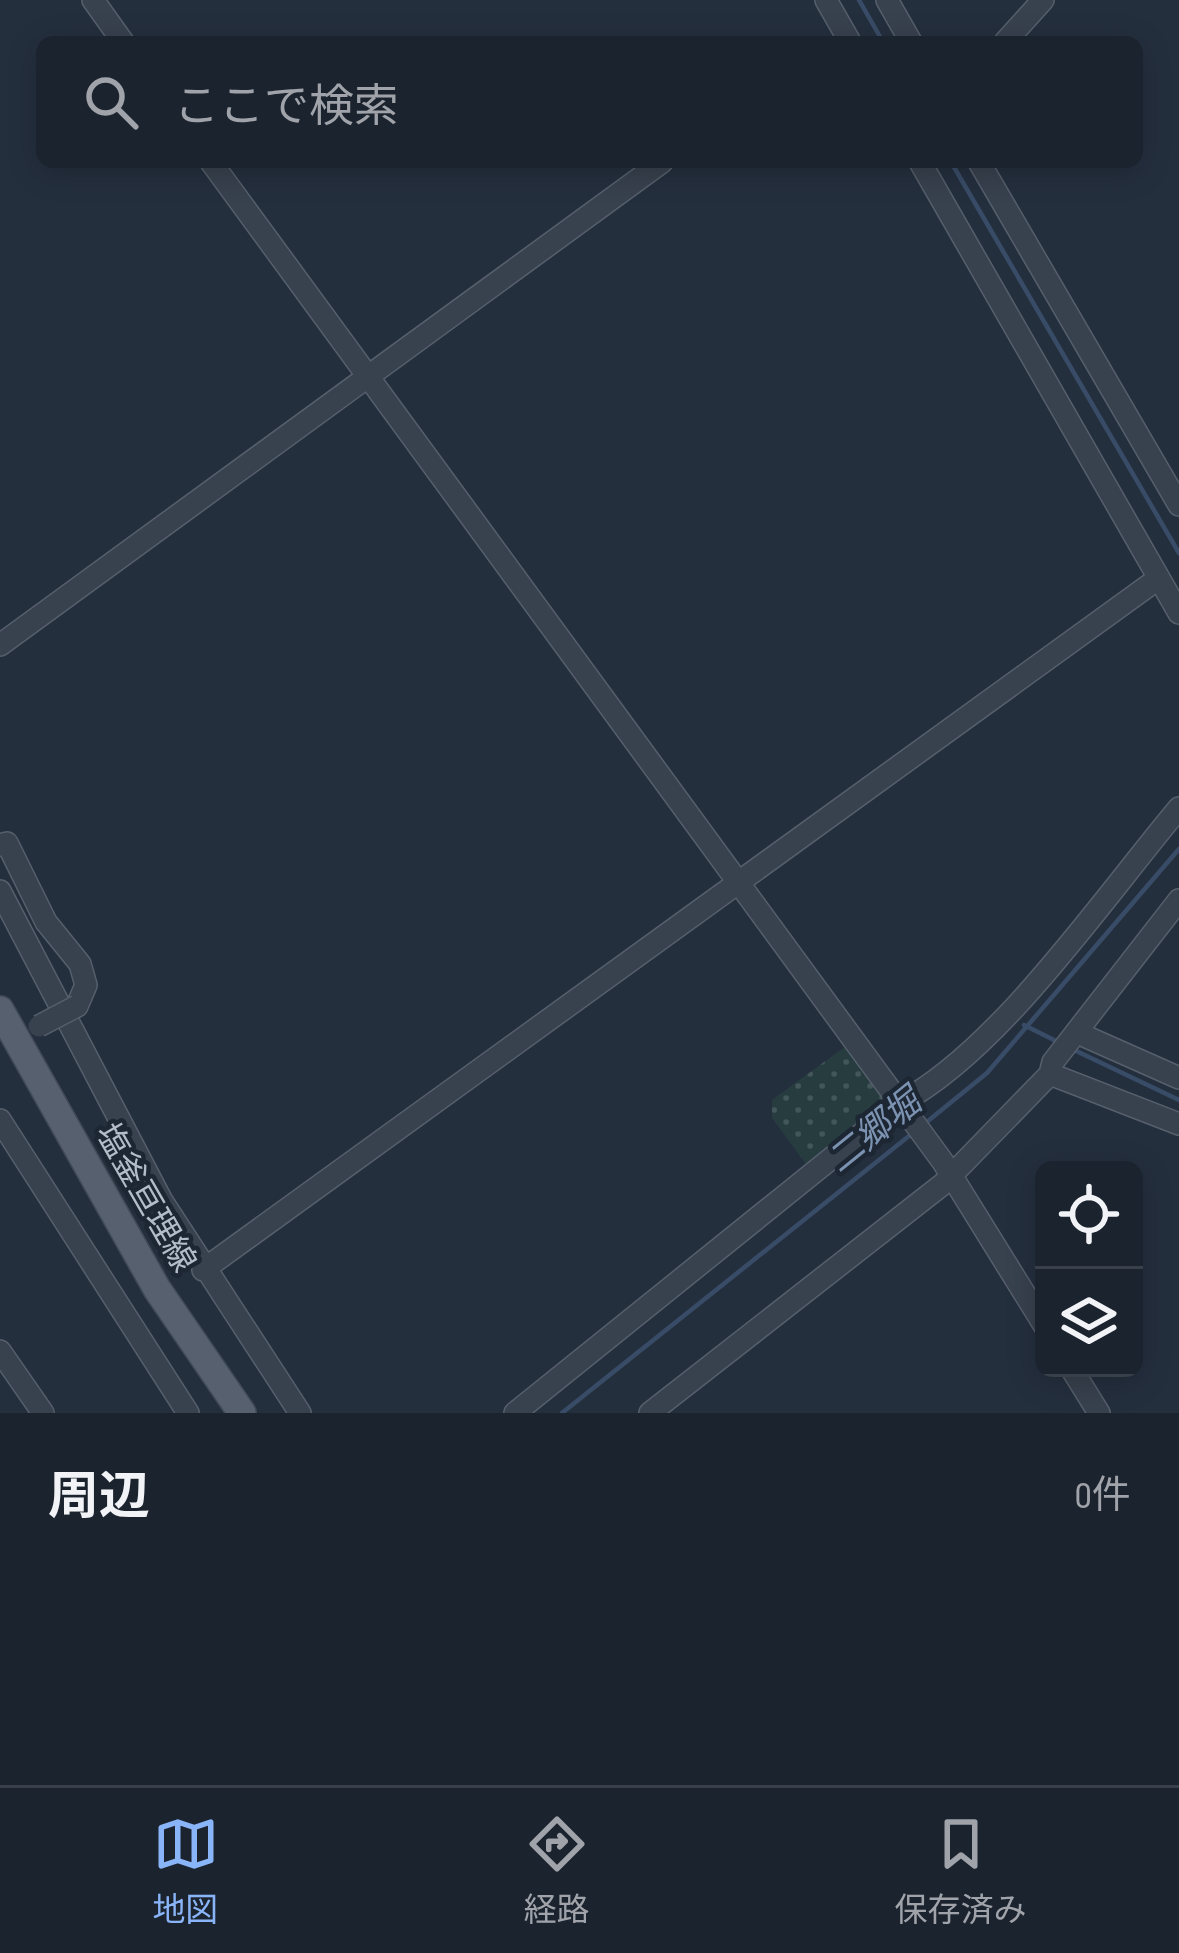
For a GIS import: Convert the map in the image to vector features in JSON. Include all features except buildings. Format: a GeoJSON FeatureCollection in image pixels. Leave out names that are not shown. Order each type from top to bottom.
{"type":"FeatureCollection","features":[{"type":"Feature","properties":{"kind":"main road","name":"塩釜亘理線"},"geometry":{"type":"LineString","coordinates":[[0,1010],[157,1289],[242,1413]]}},
{"type":"Feature","properties":{"kind":"street"},"geometry":{"type":"LineString","coordinates":[[93,0],[119,36]]}},
{"type":"Feature","properties":{"kind":"street"},"geometry":{"type":"LineString","coordinates":[[826,0],[839,36]]}},
{"type":"Feature","properties":{"kind":"street"},"geometry":{"type":"LineString","coordinates":[[887,0],[908,36]]}},
{"type":"Feature","properties":{"kind":"street"},"geometry":{"type":"LineString","coordinates":[[1010,36],[1042,0]]}},
{"type":"Feature","properties":{"kind":"street"},"geometry":{"type":"LineString","coordinates":[[215,168],[946,1167],[1035,1310]]}},
{"type":"Feature","properties":{"kind":"street"},"geometry":{"type":"LineString","coordinates":[[0,645],[654,168]]}},
{"type":"Feature","properties":{"kind":"street"},"geometry":{"type":"LineString","coordinates":[[923,168],[1179,614]]}},
{"type":"Feature","properties":{"kind":"street"},"geometry":{"type":"LineString","coordinates":[[982,168],[1179,505]]}},
{"type":"Feature","properties":{"kind":"street"},"geometry":{"type":"LineString","coordinates":[[203,1270],[736,879],[1159,578]]}},
{"type":"Feature","properties":{"kind":"street"},"geometry":{"type":"LineString","coordinates":[[515,1413],[978,1048],[1179,808]]}},
{"type":"Feature","properties":{"kind":"street"},"geometry":{"type":"LineString","coordinates":[[0,845],[7,843],[46,922],[80,964],[86,985],[77,1006],[18,1036]]}},
{"type":"Feature","properties":{"kind":"street"},"geometry":{"type":"LineString","coordinates":[[0,891],[74,1038],[203,1270],[300,1413]]}},
{"type":"Feature","properties":{"kind":"street"},"geometry":{"type":"LineString","coordinates":[[650,1413],[943,1184],[946,1167],[1052,1068],[1179,900]]}},
{"type":"Feature","properties":{"kind":"street"},"geometry":{"type":"LineString","coordinates":[[1076,1037],[1179,1078]]}},
{"type":"Feature","properties":{"kind":"street"},"geometry":{"type":"LineString","coordinates":[[1052,1068],[1179,1124]]}},
{"type":"Feature","properties":{"kind":"street"},"geometry":{"type":"LineString","coordinates":[[0,1120],[188,1413]]}},
{"type":"Feature","properties":{"kind":"street"},"geometry":{"type":"LineString","coordinates":[[0,1351],[43,1413]]}},
{"type":"Feature","properties":{"kind":"street"},"geometry":{"type":"LineString","coordinates":[[1077,1377],[1099,1413]]}},
{"type":"Feature","properties":{"kind":"green space"},"geometry":{"type":"Polygon","coordinates":[[[846,1046],[887,1102],[812,1172],[772,1118],[772,1100],[846,1046]]]}},
{"type":"Feature","properties":{"kind":"waterway"},"geometry":{"type":"LineString","coordinates":[[859,0],[880,36]]}},
{"type":"Feature","properties":{"kind":"waterway"},"geometry":{"type":"LineString","coordinates":[[954,168],[1179,553]]}},
{"type":"Feature","properties":{"kind":"waterway","name":"二郷堀"},"geometry":{"type":"LineString","coordinates":[[923,1125],[987,1073],[1179,849]]}},
{"type":"Feature","properties":{"kind":"waterway"},"geometry":{"type":"LineString","coordinates":[[1024,1025],[1062,1044]]}},
{"type":"Feature","properties":{"kind":"waterway"},"geometry":{"type":"LineString","coordinates":[[1072,1049],[1179,1100]]}},
{"type":"Feature","properties":{"kind":"waterway","name":"二郷堀"},"geometry":{"type":"LineString","coordinates":[[562,1413],[914,1132]]}}]}
